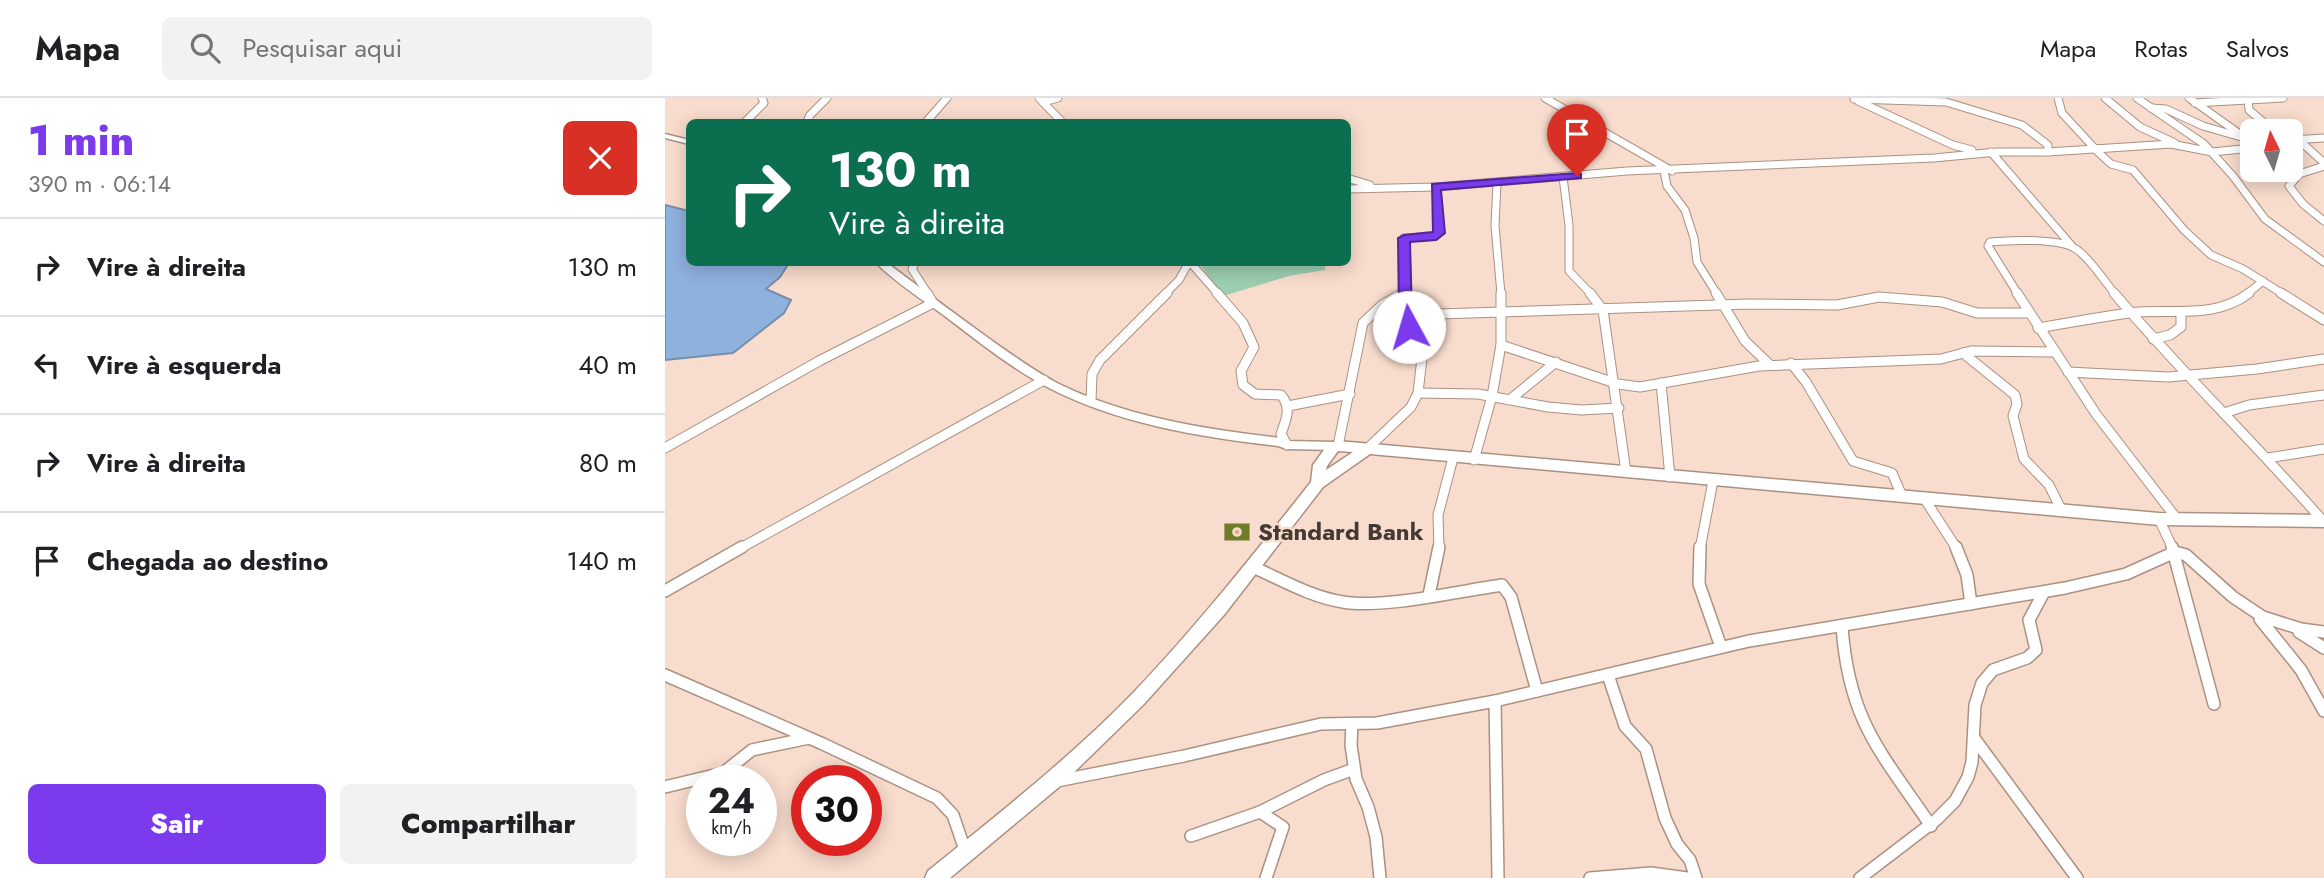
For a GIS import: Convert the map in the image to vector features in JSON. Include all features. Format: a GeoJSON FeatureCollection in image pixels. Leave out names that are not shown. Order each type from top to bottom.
{"type":"FeatureCollection","features":[{"type":"Feature","properties":{"kind":"main road"},"geometry":{"type":"LineString","coordinates":[[1318,483],[1320,466],[1336,446],[2159,519],[2324,521]]}},
{"type":"Feature","properties":{"kind":"main road"},"geometry":{"type":"LineString","coordinates":[[935,878],[1053,781],[1139,699],[1253,567],[1318,483],[1367,449]]}},
{"type":"Feature","properties":{"kind":"street"},"geometry":{"type":"LineString","coordinates":[[748,119],[764,103],[762,98]]}},
{"type":"Feature","properties":{"kind":"street"},"geometry":{"type":"LineString","coordinates":[[808,119],[827,98]]}},
{"type":"Feature","properties":{"kind":"street"},"geometry":{"type":"LineString","coordinates":[[929,119],[947,98]]}},
{"type":"Feature","properties":{"kind":"street"},"geometry":{"type":"LineString","coordinates":[[1041,100],[1058,98]]}},
{"type":"Feature","properties":{"kind":"street"},"geometry":{"type":"LineString","coordinates":[[1545,98],[1669,171]]}},
{"type":"Feature","properties":{"kind":"street"},"geometry":{"type":"LineString","coordinates":[[2058,98],[2062,113],[2111,164],[2133,170],[2184,230],[2211,255],[2263,281],[2324,320]]}},
{"type":"Feature","properties":{"kind":"street"},"geometry":{"type":"LineString","coordinates":[[2105,98],[2140,127],[2177,144],[2212,152],[2240,149]]}},
{"type":"Feature","properties":{"kind":"street"},"geometry":{"type":"LineString","coordinates":[[2137,98],[2212,152],[2234,176],[2265,219],[2324,262]]}},
{"type":"Feature","properties":{"kind":"street"},"geometry":{"type":"LineString","coordinates":[[2192,100],[2283,98]]}},
{"type":"Feature","properties":{"kind":"street"},"geometry":{"type":"LineString","coordinates":[[1853,99],[1946,102],[2022,125],[2048,145],[2048,152]]}},
{"type":"Feature","properties":{"kind":"street"},"geometry":{"type":"LineString","coordinates":[[1853,99],[1959,148],[1994,152],[2153,339],[2268,458],[2324,521]]}},
{"type":"Feature","properties":{"kind":"street"},"geometry":{"type":"LineString","coordinates":[[1041,100],[1059,119]]}},
{"type":"Feature","properties":{"kind":"street"},"geometry":{"type":"LineString","coordinates":[[2192,100],[2240,133]]}},
{"type":"Feature","properties":{"kind":"street"},"geometry":{"type":"LineString","coordinates":[[2247,100],[2249,110],[2260,119]]}},
{"type":"Feature","properties":{"kind":"street"},"geometry":{"type":"LineString","coordinates":[[2150,108],[2166,109],[2203,126],[2240,137]]}},
{"type":"Feature","properties":{"kind":"street"},"geometry":{"type":"LineString","coordinates":[[665,136],[686,141]]}},
{"type":"Feature","properties":{"kind":"street"},"geometry":{"type":"LineString","coordinates":[[2303,139],[2324,138]]}},
{"type":"Feature","properties":{"kind":"street"},"geometry":{"type":"LineString","coordinates":[[1351,189],[1436,187],[1627,171],[2177,144]]}},
{"type":"Feature","properties":{"kind":"street"},"geometry":{"type":"LineString","coordinates":[[2303,147],[2324,164]]}},
{"type":"Feature","properties":{"kind":"street"},"geometry":{"type":"LineString","coordinates":[[2324,164],[2299,173],[2291,179],[2290,186],[2303,204],[2324,220]]}},
{"type":"Feature","properties":{"kind":"street"},"geometry":{"type":"LineString","coordinates":[[1669,171],[1667,186],[1685,210],[1694,237],[1697,262],[1745,341],[1770,365]]}},
{"type":"Feature","properties":{"kind":"street"},"geometry":{"type":"LineString","coordinates":[[1563,177],[1569,225],[1569,271],[1586,287],[1603,310],[1626,472]]}},
{"type":"Feature","properties":{"kind":"street"},"geometry":{"type":"LineString","coordinates":[[1351,179],[1378,188]]}},
{"type":"Feature","properties":{"kind":"street"},"geometry":{"type":"LineString","coordinates":[[1474,460],[1492,396],[1501,345],[1501,275],[1495,226],[1497,183]]}},
{"type":"Feature","properties":{"kind":"street"},"geometry":{"type":"LineString","coordinates":[[1367,449],[1411,407],[1418,393],[1423,349],[1421,341],[1409,327],[1406,315],[1404,238],[1436,236],[1439,233],[1436,187]]}},
{"type":"Feature","properties":{"kind":"street"},"geometry":{"type":"LineString","coordinates":[[2072,246],[2010,240],[1995,241],[1988,246],[2053,352],[2096,414],[2177,519]]}},
{"type":"Feature","properties":{"kind":"street"},"geometry":{"type":"LineString","coordinates":[[884,266],[1044,380],[1117,412],[1179,428],[1287,445],[1336,446],[1350,394],[1363,323],[1381,304],[1406,291]]}},
{"type":"Feature","properties":{"kind":"street"},"geometry":{"type":"LineString","coordinates":[[914,266],[912,269],[933,303]]}},
{"type":"Feature","properties":{"kind":"street"},"geometry":{"type":"LineString","coordinates":[[1091,400],[1092,374],[1100,360],[1179,280],[1188,266]]}},
{"type":"Feature","properties":{"kind":"street"},"geometry":{"type":"LineString","coordinates":[[1193,266],[1243,323],[1254,347],[1241,371],[1243,385],[1255,394],[1281,395],[1288,406],[1280,434],[1287,445]]}},
{"type":"Feature","properties":{"kind":"street"},"geometry":{"type":"LineString","coordinates":[[2038,328],[2132,313],[2228,307],[2263,281]]}},
{"type":"Feature","properties":{"kind":"street"},"geometry":{"type":"LineString","coordinates":[[1406,315],[1837,305],[1870,297],[1942,302],[1977,313],[2029,313]]}},
{"type":"Feature","properties":{"kind":"street"},"geometry":{"type":"LineString","coordinates":[[665,448],[819,361],[933,303]]}},
{"type":"Feature","properties":{"kind":"street"},"geometry":{"type":"LineString","coordinates":[[2153,339],[2169,335],[2181,327],[2181,312]]}},
{"type":"Feature","properties":{"kind":"street"},"geometry":{"type":"LineString","coordinates":[[1501,345],[1591,373],[1615,386],[1640,387],[1710,373],[1791,363],[1941,359],[1963,352],[2053,352]]}},
{"type":"Feature","properties":{"kind":"street"},"geometry":{"type":"LineString","coordinates":[[1963,352],[2015,395],[2017,404],[2013,416],[2024,459],[2049,485],[2062,511]]}},
{"type":"Feature","properties":{"kind":"street"},"geometry":{"type":"LineString","coordinates":[[2068,372],[2168,377],[2257,369],[2324,359]]}},
{"type":"Feature","properties":{"kind":"street"},"geometry":{"type":"LineString","coordinates":[[1512,398],[1556,362]]}},
{"type":"Feature","properties":{"kind":"street"},"geometry":{"type":"LineString","coordinates":[[1791,363],[1853,461],[1860,466],[1892,472],[1902,496]]}},
{"type":"Feature","properties":{"kind":"street"},"geometry":{"type":"LineString","coordinates":[[665,591],[1044,380]]}},
{"type":"Feature","properties":{"kind":"street"},"geometry":{"type":"LineString","coordinates":[[1661,383],[1670,477]]}},
{"type":"Feature","properties":{"kind":"street"},"geometry":{"type":"LineString","coordinates":[[1418,393],[1512,398],[1559,408],[1619,408]]}},
{"type":"Feature","properties":{"kind":"street"},"geometry":{"type":"LineString","coordinates":[[1288,406],[1350,394]]}},
{"type":"Feature","properties":{"kind":"street"},"geometry":{"type":"LineString","coordinates":[[2224,413],[2249,405],[2324,395]]}},
{"type":"Feature","properties":{"kind":"street"},"geometry":{"type":"LineString","coordinates":[[2268,458],[2324,449]]}},
{"type":"Feature","properties":{"kind":"street"},"geometry":{"type":"LineString","coordinates":[[1429,595],[1439,551],[1439,515],[1453,458]]}},
{"type":"Feature","properties":{"kind":"street"},"geometry":{"type":"LineString","coordinates":[[1713,481],[1713,498],[1700,550],[1698,583],[1721,648]]}},
{"type":"Feature","properties":{"kind":"street"},"geometry":{"type":"LineString","coordinates":[[1924,498],[1956,548],[1971,584],[1971,604]]}},
{"type":"Feature","properties":{"kind":"street"},"geometry":{"type":"LineString","coordinates":[[2159,519],[2175,552],[2214,704]]}},
{"type":"Feature","properties":{"kind":"street"},"geometry":{"type":"LineString","coordinates":[[1053,781],[1184,756],[1321,724],[1377,723],[1495,701],[1721,648],[2044,592],[2126,574],[2175,552],[2186,555],[2258,615],[2301,670],[2324,711]]}},
{"type":"Feature","properties":{"kind":"street"},"geometry":{"type":"LineString","coordinates":[[1253,567],[1323,598],[1346,603],[1378,603],[1494,584],[1502,585],[1507,589],[1537,691]]}},
{"type":"Feature","properties":{"kind":"street"},"geometry":{"type":"LineString","coordinates":[[1860,878],[1931,826],[1955,803],[1972,763],[1973,715],[1979,691],[1988,675],[1997,667],[2025,660],[2036,650],[2027,623],[2028,616],[2044,592]]}},
{"type":"Feature","properties":{"kind":"street"},"geometry":{"type":"LineString","coordinates":[[2258,615],[2296,630],[2324,648]]}},
{"type":"Feature","properties":{"kind":"street"},"geometry":{"type":"LineString","coordinates":[[1842,627],[1845,667],[1858,712],[1871,739],[1931,826]]}},
{"type":"Feature","properties":{"kind":"street"},"geometry":{"type":"LineString","coordinates":[[2296,630],[2324,632]]}},
{"type":"Feature","properties":{"kind":"street"},"geometry":{"type":"LineString","coordinates":[[665,675],[937,798],[953,815],[967,854]]}},
{"type":"Feature","properties":{"kind":"street"},"geometry":{"type":"LineString","coordinates":[[1608,675],[1625,726],[1646,749],[1665,818],[1696,878]]}},
{"type":"Feature","properties":{"kind":"street"},"geometry":{"type":"LineString","coordinates":[[1495,701],[1498,878]]}},
{"type":"Feature","properties":{"kind":"street"},"geometry":{"type":"LineString","coordinates":[[1352,724],[1354,769],[1376,837],[1380,878]]}},
{"type":"Feature","properties":{"kind":"street"},"geometry":{"type":"LineString","coordinates":[[665,787],[723,773],[752,750],[809,738]]}},
{"type":"Feature","properties":{"kind":"street"},"geometry":{"type":"LineString","coordinates":[[1973,738],[2077,878]]}},
{"type":"Feature","properties":{"kind":"street"},"geometry":{"type":"LineString","coordinates":[[1191,836],[1260,813],[1324,780],[1354,769]]}},
{"type":"Feature","properties":{"kind":"street"},"geometry":{"type":"LineString","coordinates":[[1260,813],[1283,827],[1266,878]]}},
{"type":"Feature","properties":{"kind":"street"},"geometry":{"type":"LineString","coordinates":[[1590,878],[1648,871],[1669,872],[1687,878]]}},
{"type":"Feature","properties":{"kind":"green space"},"geometry":{"type":"Polygon","coordinates":[[[1201,266],[1325,266],[1325,270],[1289,276],[1223,296],[1201,266]]]}},
{"type":"Feature","properties":{"kind":"water"},"geometry":{"type":"Polygon","coordinates":[[[665,205],[686,210],[686,266],[787,266],[780,277],[766,289],[791,300],[784,313],[733,353],[665,360],[665,205]]]}},
{"type":"Feature","properties":{"kind":"building","name":"Standard Bank"},"geometry":{"type":"Polygon","coordinates":[[[1238,522],[1252,527],[1239,543],[1226,537],[1229,533],[1224,532],[1232,523],[1238,522]]]}},
{"type":"Feature","properties":{"kind":"place","name":"Standard Bank"},"geometry":{"type":"Point","coordinates":[1237,532]}},
{"type":"Feature","properties":{"kind":"route"},"geometry":{"type":"LineString","coordinates":[[1409,327],[1406,321],[1404,238],[1438,235],[1436,187],[1577,176]]}}]}
